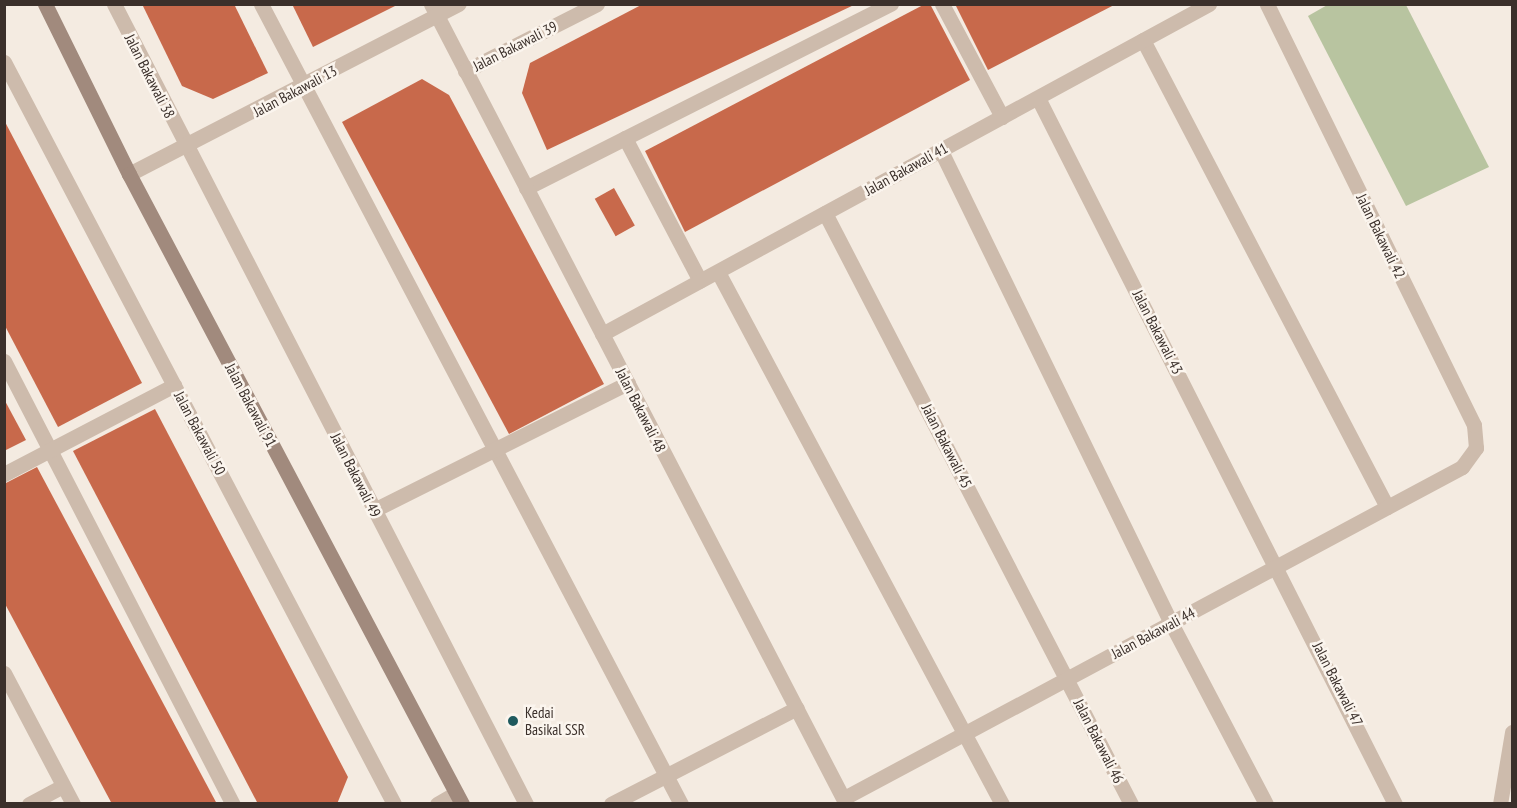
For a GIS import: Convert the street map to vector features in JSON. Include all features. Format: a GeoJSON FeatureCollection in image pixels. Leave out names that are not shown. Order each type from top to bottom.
{"type":"FeatureCollection","features":[{"type":"Feature","properties":{"kind":"main road","name":"Jalan Bakawali 91"},"geometry":{"type":"LineString","coordinates":[[45,4],[129,174],[459,798]]}},
{"type":"Feature","properties":{"kind":"street","name":"Jalan Bakawali 38"},"geometry":{"type":"LineString","coordinates":[[114,4],[186,147]]}},
{"type":"Feature","properties":{"kind":"street"},"geometry":{"type":"LineString","coordinates":[[261,4],[493,450],[681,804]]}},
{"type":"Feature","properties":{"kind":"street","name":"Jalan Bakawali 13"},"geometry":{"type":"LineString","coordinates":[[129,174],[303,87],[434,10],[459,4]]}},
{"type":"Feature","properties":{"kind":"street","name":"Jalan Bakawali 39"},"geometry":{"type":"LineString","coordinates":[[465,71],[597,4]]}},
{"type":"Feature","properties":{"kind":"street"},"geometry":{"type":"LineString","coordinates":[[526,188],[891,4]]}},
{"type":"Feature","properties":{"kind":"street"},"geometry":{"type":"LineString","coordinates":[[942,4],[1002,117]]}},
{"type":"Feature","properties":{"kind":"street","name":"Jalan Bakawali 41"},"geometry":{"type":"LineString","coordinates":[[602,334],[1209,4]]}},
{"type":"Feature","properties":{"kind":"street","name":"Jalan Bakawali 42"},"geometry":{"type":"LineString","coordinates":[[1268,4],[1474,425],[1476,448],[1462,467]]}},
{"type":"Feature","properties":{"kind":"street","name":"Jalan Bakawali 48"},"geometry":{"type":"LineString","coordinates":[[434,10],[845,801]]}},
{"type":"Feature","properties":{"kind":"street"},"geometry":{"type":"LineString","coordinates":[[1143,40],[1387,507]]}},
{"type":"Feature","properties":{"kind":"street","name":"Jalan Bakawali 50"},"geometry":{"type":"LineString","coordinates":[[4,62],[394,804]]}},
{"type":"Feature","properties":{"kind":"street","name":"Jalan Bakawali 43"},"geometry":{"type":"LineString","coordinates":[[1038,98],[1278,566]]}},
{"type":"Feature","properties":{"kind":"street"},"geometry":{"type":"LineString","coordinates":[[625,138],[700,282]]}},
{"type":"Feature","properties":{"kind":"street","name":"Jalan Bakawali 49"},"geometry":{"type":"LineString","coordinates":[[186,147],[526,804]]}},
{"type":"Feature","properties":{"kind":"street"},"geometry":{"type":"LineString","coordinates":[[940,151],[1171,623],[1266,804]]}},
{"type":"Feature","properties":{"kind":"street","name":"Jalan Bakawali 45"},"geometry":{"type":"LineString","coordinates":[[825,213],[1068,679]]}},
{"type":"Feature","properties":{"kind":"street"},"geometry":{"type":"LineString","coordinates":[[718,272],[967,732],[1002,804]]}},
{"type":"Feature","properties":{"kind":"street"},"geometry":{"type":"LineString","coordinates":[[4,361],[233,804]]}},
{"type":"Feature","properties":{"kind":"street"},"geometry":{"type":"LineString","coordinates":[[374,510],[628,383]]}},
{"type":"Feature","properties":{"kind":"street"},"geometry":{"type":"LineString","coordinates":[[4,474],[174,385]]}},
{"type":"Feature","properties":{"kind":"street","name":"Jalan Bakawali 44"},"geometry":{"type":"LineString","coordinates":[[845,801],[967,732],[1462,467]]}},
{"type":"Feature","properties":{"kind":"street","name":"Jalan Bakawali 47"},"geometry":{"type":"LineString","coordinates":[[1278,566],[1395,804]]}},
{"type":"Feature","properties":{"kind":"street","name":"Jalan Bakawali 46"},"geometry":{"type":"LineString","coordinates":[[1068,679],[1131,804]]}},
{"type":"Feature","properties":{"kind":"street"},"geometry":{"type":"LineString","coordinates":[[6,680],[73,804]]}},
{"type":"Feature","properties":{"kind":"street"},"geometry":{"type":"LineString","coordinates":[[611,804],[797,708]]}},
{"type":"Feature","properties":{"kind":"street"},"geometry":{"type":"LineString","coordinates":[[1500,804],[1512,732]]}},
{"type":"Feature","properties":{"kind":"street"},"geometry":{"type":"LineString","coordinates":[[30,804],[63,786]]}},
{"type":"Feature","properties":{"kind":"street"},"geometry":{"type":"LineString","coordinates":[[437,804],[459,798]]}},
{"type":"Feature","properties":{"kind":"green space"},"geometry":{"type":"Polygon","coordinates":[[[1329,4],[1406,5],[1489,167],[1406,206],[1308,16],[1329,4]]]}},
{"type":"Feature","properties":{"kind":"building"},"geometry":{"type":"Polygon","coordinates":[[[142,4],[234,4],[268,73],[213,99],[182,86],[142,4]]]}},
{"type":"Feature","properties":{"kind":"building"},"geometry":{"type":"Polygon","coordinates":[[[292,4],[399,4],[313,47],[292,4]]]}},
{"type":"Feature","properties":{"kind":"building"},"geometry":{"type":"Polygon","coordinates":[[[643,4],[856,4],[547,150],[522,93],[530,63],[643,4]]]}},
{"type":"Feature","properties":{"kind":"building"},"geometry":{"type":"Polygon","coordinates":[[[925,4],[930,4],[970,80],[685,232],[645,151],[925,4]]]}},
{"type":"Feature","properties":{"kind":"building"},"geometry":{"type":"Polygon","coordinates":[[[955,4],[1116,4],[988,70],[955,4]]]}},
{"type":"Feature","properties":{"kind":"building"},"geometry":{"type":"Polygon","coordinates":[[[422,79],[449,95],[604,384],[509,434],[342,122],[422,79]]]}},
{"type":"Feature","properties":{"kind":"building"},"geometry":{"type":"Polygon","coordinates":[[[4,120],[142,383],[58,427],[4,324],[4,120]]]}},
{"type":"Feature","properties":{"kind":"building"},"geometry":{"type":"Polygon","coordinates":[[[614,188],[635,226],[616,236],[595,199],[614,188]]]}},
{"type":"Feature","properties":{"kind":"building"},"geometry":{"type":"Polygon","coordinates":[[[4,399],[26,440],[4,451],[4,399]]]}},
{"type":"Feature","properties":{"kind":"building"},"geometry":{"type":"Polygon","coordinates":[[[155,409],[348,777],[337,804],[258,804],[73,451],[155,409]]]}},
{"type":"Feature","properties":{"kind":"building"},"geometry":{"type":"Polygon","coordinates":[[[37,467],[217,804],[112,804],[4,602],[4,484],[37,467]]]}},
{"type":"Feature","properties":{"kind":"place","name":"Kedai Basikal SSR"},"geometry":{"type":"Point","coordinates":[513,721]}}]}
